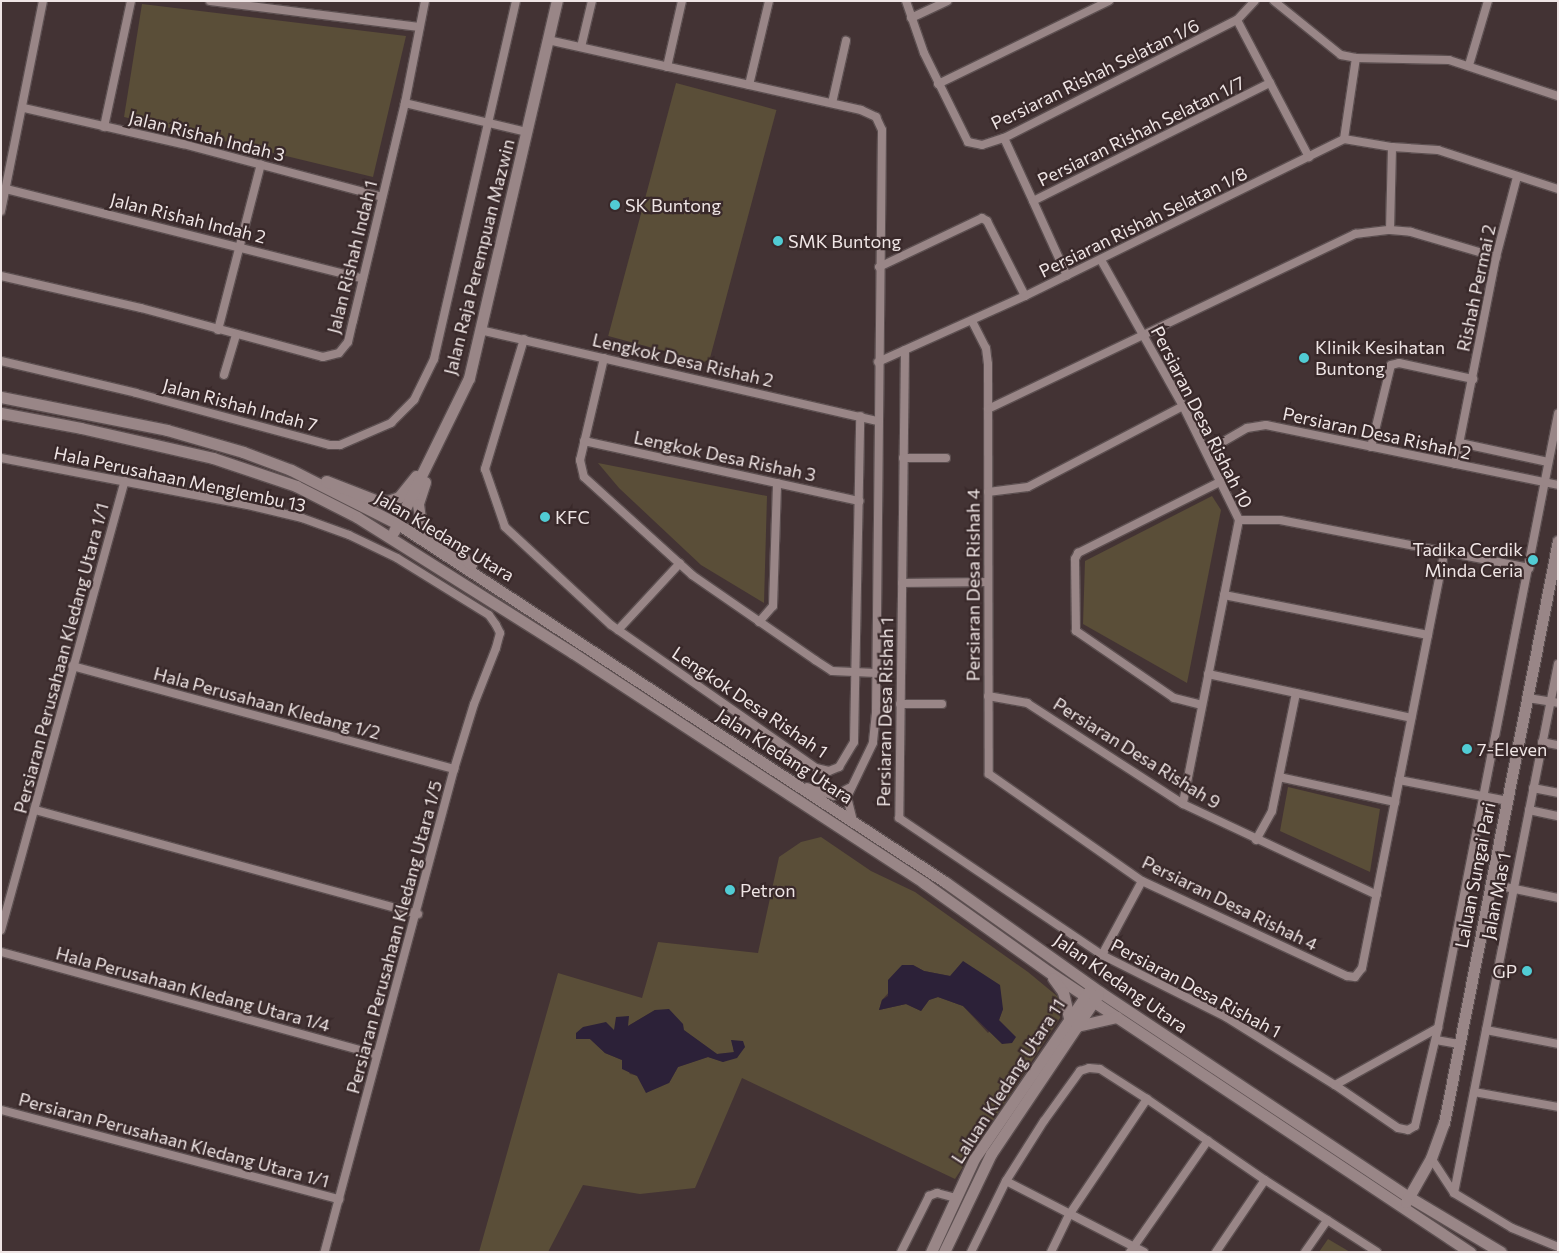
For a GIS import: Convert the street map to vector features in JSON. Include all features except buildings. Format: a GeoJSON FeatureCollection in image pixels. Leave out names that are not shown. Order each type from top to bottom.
{"type":"FeatureCollection","features":[{"type":"Feature","properties":{"kind":"main road","name":"Jalan Raja Perempuan Mazwin"},"geometry":{"type":"LineString","coordinates":[[390,537],[442,438],[469,378],[558,1]]}},
{"type":"Feature","properties":{"kind":"main road"},"geometry":{"type":"LineString","coordinates":[[1,390],[40,398],[79,412]]}},
{"type":"Feature","properties":{"kind":"main road","name":"Jalan Kledang Utara"},"geometry":{"type":"LineString","coordinates":[[1,397],[167,430],[291,470],[398,524],[853,821],[1093,994],[1408,1197],[1500,1252]]}},
{"type":"Feature","properties":{"kind":"main road","name":"Jalan Kledang Utara"},"geometry":{"type":"LineString","coordinates":[[1,413],[82,428],[213,458],[296,486],[390,537],[573,652],[916,878],[1049,972],[1093,994],[1117,1017],[1470,1252]]}},
{"type":"Feature","properties":{"kind":"main road"},"geometry":{"type":"LineString","coordinates":[[291,470],[375,500],[388,501],[399,497],[411,484],[442,438]]}},
{"type":"Feature","properties":{"kind":"main road"},"geometry":{"type":"LineString","coordinates":[[442,438],[418,504],[420,518],[427,530],[517,600]]}},
{"type":"Feature","properties":{"kind":"main road","name":"Laluan Sungai Pari"},"geometry":{"type":"LineString","coordinates":[[1403,1208],[1431,1158],[1444,1123],[1558,541]]}},
{"type":"Feature","properties":{"kind":"main road"},"geometry":{"type":"LineString","coordinates":[[1049,972],[1063,992],[1073,1022],[1117,1017]]}},
{"type":"Feature","properties":{"kind":"main road","name":"Laluan Kledang Utara 11"},"geometry":{"type":"LineString","coordinates":[[931,1252],[974,1159],[1093,994]]}},
{"type":"Feature","properties":{"kind":"main road","name":"Laluan Kledang Utara 11"},"geometry":{"type":"LineString","coordinates":[[944,1252],[991,1154],[1073,1022]]}},
{"type":"Feature","properties":{"kind":"street"},"geometry":{"type":"LineString","coordinates":[[1,211],[24,108],[43,1]]}},
{"type":"Feature","properties":{"kind":"street"},"geometry":{"type":"LineString","coordinates":[[104,127],[131,1]]}},
{"type":"Feature","properties":{"kind":"street"},"geometry":{"type":"LineString","coordinates":[[210,1],[419,27]]}},
{"type":"Feature","properties":{"kind":"street","name":"Jalan Rishah Indah 1"},"geometry":{"type":"LineString","coordinates":[[1,276],[141,308],[323,357],[339,353],[348,342],[405,103],[425,1]]}},
{"type":"Feature","properties":{"kind":"street","name":"Jalan Rishah Indah 7"},"geometry":{"type":"LineString","coordinates":[[1,361],[136,393],[330,445],[340,445],[391,423],[404,413],[414,400],[434,359],[516,1]]}},
{"type":"Feature","properties":{"kind":"street"},"geometry":{"type":"LineString","coordinates":[[581,47],[592,1]]}},
{"type":"Feature","properties":{"kind":"street"},"geometry":{"type":"LineString","coordinates":[[667,68],[682,1]]}},
{"type":"Feature","properties":{"kind":"street"},"geometry":{"type":"LineString","coordinates":[[749,85],[769,1]]}},
{"type":"Feature","properties":{"kind":"street"},"geometry":{"type":"LineString","coordinates":[[906,1],[938,84],[1108,1]]}},
{"type":"Feature","properties":{"kind":"street"},"geometry":{"type":"LineString","coordinates":[[911,18],[947,1]]}},
{"type":"Feature","properties":{"kind":"street","name":"Persiaran Rishah Selatan 1/6"},"geometry":{"type":"LineString","coordinates":[[938,84],[968,142],[982,145],[1004,138],[1237,20],[1255,1]]}},
{"type":"Feature","properties":{"kind":"street"},"geometry":{"type":"LineString","coordinates":[[1274,1],[1341,55],[1356,58],[1432,58],[1469,65],[1558,96]]}},
{"type":"Feature","properties":{"kind":"street"},"geometry":{"type":"LineString","coordinates":[[1469,65],[1488,1]]}},
{"type":"Feature","properties":{"kind":"street"},"geometry":{"type":"LineString","coordinates":[[1237,20],[1309,157]]}},
{"type":"Feature","properties":{"kind":"street"},"geometry":{"type":"LineString","coordinates":[[548,40],[832,104],[876,117],[882,130],[876,673],[873,743],[849,788],[847,797],[853,821]]}},
{"type":"Feature","properties":{"kind":"street"},"geometry":{"type":"LineString","coordinates":[[832,104],[846,41]]}},
{"type":"Feature","properties":{"kind":"street"},"geometry":{"type":"LineString","coordinates":[[1356,58],[1344,140],[1392,147],[1438,150],[1558,189]]}},
{"type":"Feature","properties":{"kind":"street","name":"Persiaran Rishah Selatan 1/7"},"geometry":{"type":"LineString","coordinates":[[1004,138],[1033,202],[1270,83]]}},
{"type":"Feature","properties":{"kind":"street"},"geometry":{"type":"LineString","coordinates":[[405,103],[527,132]]}},
{"type":"Feature","properties":{"kind":"street","name":"Jalan Rishah Indah 3"},"geometry":{"type":"LineString","coordinates":[[24,108],[261,164],[382,197]]}},
{"type":"Feature","properties":{"kind":"street","name":"Persiaran Rishah Selatan 1/8"},"geometry":{"type":"LineString","coordinates":[[878,362],[972,321],[1101,260],[1344,140]]}},
{"type":"Feature","properties":{"kind":"street"},"geometry":{"type":"LineString","coordinates":[[1390,230],[1392,147]]}},
{"type":"Feature","properties":{"kind":"street"},"geometry":{"type":"LineString","coordinates":[[218,330],[237,245],[261,164]]}},
{"type":"Feature","properties":{"kind":"street","name":"Rishah Permai 2"},"geometry":{"type":"LineString","coordinates":[[1455,464],[1496,257],[1517,177]]}},
{"type":"Feature","properties":{"kind":"street","name":"Jalan Rishah Indah 2"},"geometry":{"type":"LineString","coordinates":[[6,189],[237,245],[363,279]]}},
{"type":"Feature","properties":{"kind":"street"},"geometry":{"type":"LineString","coordinates":[[1033,202],[1067,276]]}},
{"type":"Feature","properties":{"kind":"street"},"geometry":{"type":"LineString","coordinates":[[879,266],[982,218],[987,221],[1025,296]]}},
{"type":"Feature","properties":{"kind":"street"},"geometry":{"type":"LineString","coordinates":[[988,409],[1355,234],[1390,230],[1411,232],[1496,257]]}},
{"type":"Feature","properties":{"kind":"street","name":"Persiaran Desa Rishah 10"},"geometry":{"type":"LineString","coordinates":[[1101,260],[1207,451],[1238,520],[1183,804]]}},
{"type":"Feature","properties":{"kind":"street","name":"Persiaran Desa Rishah 4"},"geometry":{"type":"LineString","coordinates":[[972,321],[986,348],[988,409],[989,774],[1142,880],[1355,977],[1362,968],[1444,552]]}},
{"type":"Feature","properties":{"kind":"street","name":"Lengkok Desa Rishah 2"},"geometry":{"type":"LineString","coordinates":[[480,330],[878,421]]}},
{"type":"Feature","properties":{"kind":"street"},"geometry":{"type":"LineString","coordinates":[[224,376],[236,334]]}},
{"type":"Feature","properties":{"kind":"street","name":"Lengkok Desa Rishah 1"},"geometry":{"type":"LineString","coordinates":[[524,339],[485,469],[505,527],[618,630],[816,768],[828,772],[839,767],[854,742],[860,501],[860,416]]}},
{"type":"Feature","properties":{"kind":"street","name":"Persiaran Desa Rishah 1"},"geometry":{"type":"LineString","coordinates":[[905,350],[899,818],[1102,955],[1226,1017],[1335,1085],[1398,1128],[1408,1130],[1419,1118],[1436,1040]]}},
{"type":"Feature","properties":{"kind":"street"},"geometry":{"type":"LineString","coordinates":[[604,358],[580,460],[584,477],[680,563],[759,622],[832,671],[876,673]]}},
{"type":"Feature","properties":{"kind":"street"},"geometry":{"type":"LineString","coordinates":[[1372,447],[1391,365],[1398,363],[1473,379]]}},
{"type":"Feature","properties":{"kind":"street"},"geometry":{"type":"LineString","coordinates":[[988,492],[1028,487],[1183,406]]}},
{"type":"Feature","properties":{"kind":"street"},"geometry":{"type":"LineString","coordinates":[[1459,1044],[1436,1040],[1558,414]]}},
{"type":"Feature","properties":{"kind":"street","name":"Persiaran Desa Rishah 2"},"geometry":{"type":"LineString","coordinates":[[1207,451],[1247,428],[1257,425],[1558,485]]}},
{"type":"Feature","properties":{"kind":"street","name":"Lengkok Desa Rishah 3"},"geometry":{"type":"LineString","coordinates":[[584,440],[860,501]]}},
{"type":"Feature","properties":{"kind":"street"},"geometry":{"type":"LineString","coordinates":[[1460,443],[1548,462]]}},
{"type":"Feature","properties":{"kind":"street","name":"Hala Perusahaan Menglembu 13"},"geometry":{"type":"LineString","coordinates":[[1,458],[125,480],[248,505],[349,535],[397,558],[481,610],[496,625],[500,633]]}},
{"type":"Feature","properties":{"kind":"street"},"geometry":{"type":"LineString","coordinates":[[903,458],[946,458]]}},
{"type":"Feature","properties":{"kind":"street","name":"Persiaran Perusahaan Kledang Utara 1/1"},"geometry":{"type":"LineString","coordinates":[[1,930],[35,810],[72,666],[125,480]]}},
{"type":"Feature","properties":{"kind":"street"},"geometry":{"type":"LineString","coordinates":[[1202,705],[1174,698],[1076,631],[1074,559],[1078,553],[1222,481]]}},
{"type":"Feature","properties":{"kind":"street"},"geometry":{"type":"LineString","coordinates":[[759,622],[773,606],[777,483]]}},
{"type":"Feature","properties":{"kind":"street"},"geometry":{"type":"LineString","coordinates":[[1238,520],[1280,520],[1528,568]]}},
{"type":"Feature","properties":{"kind":"street"},"geometry":{"type":"LineString","coordinates":[[618,630],[680,563]]}},
{"type":"Feature","properties":{"kind":"street"},"geometry":{"type":"LineString","coordinates":[[902,583],[988,582]]}},
{"type":"Feature","properties":{"kind":"street"},"geometry":{"type":"LineString","coordinates":[[1224,595],[1428,635]]}},
{"type":"Feature","properties":{"kind":"street","name":"Persiaran Perusahaan Kledang Utara 1/5"},"geometry":{"type":"LineString","coordinates":[[325,1252],[418,914],[454,769],[500,633]]}},
{"type":"Feature","properties":{"kind":"street","name":"Jalan Mas 1"},"geometry":{"type":"LineString","coordinates":[[1454,1193],[1542,742],[1554,703],[1558,664]]}},
{"type":"Feature","properties":{"kind":"street","name":"Hala Perusahaan Kledang 1/2"},"geometry":{"type":"LineString","coordinates":[[72,666],[454,769]]}},
{"type":"Feature","properties":{"kind":"street"},"geometry":{"type":"LineString","coordinates":[[1208,674],[1411,718]]}},
{"type":"Feature","properties":{"kind":"street"},"geometry":{"type":"LineString","coordinates":[[1256,840],[1272,812],[1296,693]]}},
{"type":"Feature","properties":{"kind":"street","name":"Persiaran Desa Rishah 9"},"geometry":{"type":"LineString","coordinates":[[988,696],[1027,703],[1183,804],[1376,895]]}},
{"type":"Feature","properties":{"kind":"street"},"geometry":{"type":"LineString","coordinates":[[1528,698],[1554,703]]}},
{"type":"Feature","properties":{"kind":"street"},"geometry":{"type":"LineString","coordinates":[[900,704],[942,704]]}},
{"type":"Feature","properties":{"kind":"street"},"geometry":{"type":"LineString","coordinates":[[1542,742],[1558,745]]}},
{"type":"Feature","properties":{"kind":"street"},"geometry":{"type":"LineString","coordinates":[[1279,777],[1395,802]]}},
{"type":"Feature","properties":{"kind":"street"},"geometry":{"type":"LineString","coordinates":[[1399,780],[1508,801]]}},
{"type":"Feature","properties":{"kind":"street"},"geometry":{"type":"LineString","coordinates":[[792,781],[834,796],[849,788]]}},
{"type":"Feature","properties":{"kind":"street"},"geometry":{"type":"LineString","coordinates":[[1533,788],[1558,792]]}},
{"type":"Feature","properties":{"kind":"street"},"geometry":{"type":"LineString","coordinates":[[35,810],[418,914]]}},
{"type":"Feature","properties":{"kind":"street"},"geometry":{"type":"LineString","coordinates":[[1529,810],[1558,816]]}},
{"type":"Feature","properties":{"kind":"street"},"geometry":{"type":"LineString","coordinates":[[1102,955],[1142,880]]}},
{"type":"Feature","properties":{"kind":"street"},"geometry":{"type":"LineString","coordinates":[[1491,884],[1558,898]]}},
{"type":"Feature","properties":{"kind":"street","name":"Hala Perusahaan Kledang Utara 1/4"},"geometry":{"type":"LineString","coordinates":[[1,952],[378,1055]]}},
{"type":"Feature","properties":{"kind":"street"},"geometry":{"type":"LineString","coordinates":[[1335,1085],[1438,1028]]}},
{"type":"Feature","properties":{"kind":"street"},"geometry":{"type":"LineString","coordinates":[[1486,1030],[1558,1044]]}},
{"type":"Feature","properties":{"kind":"street"},"geometry":{"type":"LineString","coordinates":[[971,1252],[1006,1182],[1054,1106],[1080,1071],[1089,1068],[1100,1069],[1147,1099],[1265,1180],[1377,1252]]}},
{"type":"Feature","properties":{"kind":"street"},"geometry":{"type":"LineString","coordinates":[[1474,1092],[1558,1107]]}},
{"type":"Feature","properties":{"kind":"street"},"geometry":{"type":"LineString","coordinates":[[1051,1252],[1069,1215],[1147,1099]]}},
{"type":"Feature","properties":{"kind":"street","name":"Persiaran Perusahaan Kledang Utara 1/1"},"geometry":{"type":"LineString","coordinates":[[1,1110],[339,1199]]}},
{"type":"Feature","properties":{"kind":"street"},"geometry":{"type":"LineString","coordinates":[[1132,1249],[1208,1140]]}},
{"type":"Feature","properties":{"kind":"street"},"geometry":{"type":"LineString","coordinates":[[1431,1158],[1454,1193],[1512,1228],[1558,1247]]}},
{"type":"Feature","properties":{"kind":"street"},"geometry":{"type":"LineString","coordinates":[[1216,1252],[1265,1180]]}},
{"type":"Feature","properties":{"kind":"street"},"geometry":{"type":"LineString","coordinates":[[1006,1182],[1132,1249],[1144,1252]]}},
{"type":"Feature","properties":{"kind":"street"},"geometry":{"type":"LineString","coordinates":[[902,1252],[929,1196],[936,1192],[956,1198]]}},
{"type":"Feature","properties":{"kind":"street"},"geometry":{"type":"LineString","coordinates":[[1305,1252],[1327,1220]]}},
{"type":"Feature","properties":{"kind":"shaded area"},"geometry":{"type":"Polygon","coordinates":[[[142,4],[406,36],[373,177],[124,117],[142,4]]]}},
{"type":"Feature","properties":{"kind":"shaded area"},"geometry":{"type":"Polygon","coordinates":[[[676,83],[776,110],[709,363],[608,336],[676,83]]]}},
{"type":"Feature","properties":{"kind":"shaded area"},"geometry":{"type":"Polygon","coordinates":[[[598,463],[767,496],[764,603],[701,565],[619,488],[598,463]]]}},
{"type":"Feature","properties":{"kind":"shaded area"},"geometry":{"type":"Polygon","coordinates":[[[1212,496],[1221,510],[1187,683],[1083,624],[1085,561],[1212,496]]]}},
{"type":"Feature","properties":{"kind":"shaded area"},"geometry":{"type":"Polygon","coordinates":[[[1288,787],[1380,809],[1370,872],[1280,831],[1288,787]]]}},
{"type":"Feature","properties":{"kind":"shaded area"},"geometry":{"type":"Polygon","coordinates":[[[821,837],[871,871],[915,892],[1028,972],[1057,996],[1062,1005],[1060,1018],[955,1179],[742,1078],[695,1188],[640,1194],[583,1185],[548,1252],[479,1252],[558,973],[642,998],[658,942],[758,953],[779,857],[801,842],[821,837]],[[913,965],[882,1000],[879,1010],[906,1004],[921,1011],[929,1000],[938,997],[963,1006],[988,1033],[999,1020],[1003,1009],[950,976],[924,971],[913,965]],[[655,1010],[628,1026],[590,1039],[605,1053],[622,1060],[630,1074],[669,1083],[678,1067],[708,1057],[723,1062],[745,1047],[732,1040],[734,1053],[717,1054],[655,1010]]]}},
{"type":"Feature","properties":{"kind":"shaded area"},"geometry":{"type":"Polygon","coordinates":[[[963,961],[1000,985],[1003,1009],[999,1020],[1016,1037],[1012,1043],[1002,1044],[963,1006],[938,997],[929,1000],[921,1011],[906,1004],[879,1010],[882,1000],[888,996],[888,980],[902,965],[913,965],[924,971],[950,976],[963,961]]]}},
{"type":"Feature","properties":{"kind":"shaded area"},"geometry":{"type":"Polygon","coordinates":[[[669,1009],[683,1024],[684,1030],[717,1054],[734,1052],[731,1040],[743,1041],[745,1047],[737,1058],[723,1062],[708,1057],[678,1067],[669,1083],[646,1093],[637,1076],[622,1069],[622,1060],[605,1053],[590,1039],[576,1039],[576,1033],[583,1027],[606,1022],[614,1030],[616,1017],[629,1016],[628,1026],[655,1010],[669,1009]]]}},
{"type":"Feature","properties":{"kind":"shaded area"},"geometry":{"type":"Polygon","coordinates":[[[1328,1239],[1350,1252],[1319,1252],[1328,1239]]]}},
{"type":"Feature","properties":{"kind":"place","name":"SK Buntong"},"geometry":{"type":"Point","coordinates":[615,205]}},
{"type":"Feature","properties":{"kind":"place","name":"SMK Buntong"},"geometry":{"type":"Point","coordinates":[778,241]}},
{"type":"Feature","properties":{"kind":"place","name":"Klinik Kesihatan Buntong"},"geometry":{"type":"Point","coordinates":[1304,358]}},
{"type":"Feature","properties":{"kind":"place","name":"KFC"},"geometry":{"type":"Point","coordinates":[545,517]}},
{"type":"Feature","properties":{"kind":"place","name":"Tadika Cerdik Minda Ceria"},"geometry":{"type":"Point","coordinates":[1533,560]}},
{"type":"Feature","properties":{"kind":"place","name":"7-Eleven"},"geometry":{"type":"Point","coordinates":[1467,749]}},
{"type":"Feature","properties":{"kind":"place","name":"Petron"},"geometry":{"type":"Point","coordinates":[730,890]}},
{"type":"Feature","properties":{"kind":"place","name":"GP"},"geometry":{"type":"Point","coordinates":[1527,971]}}]}
